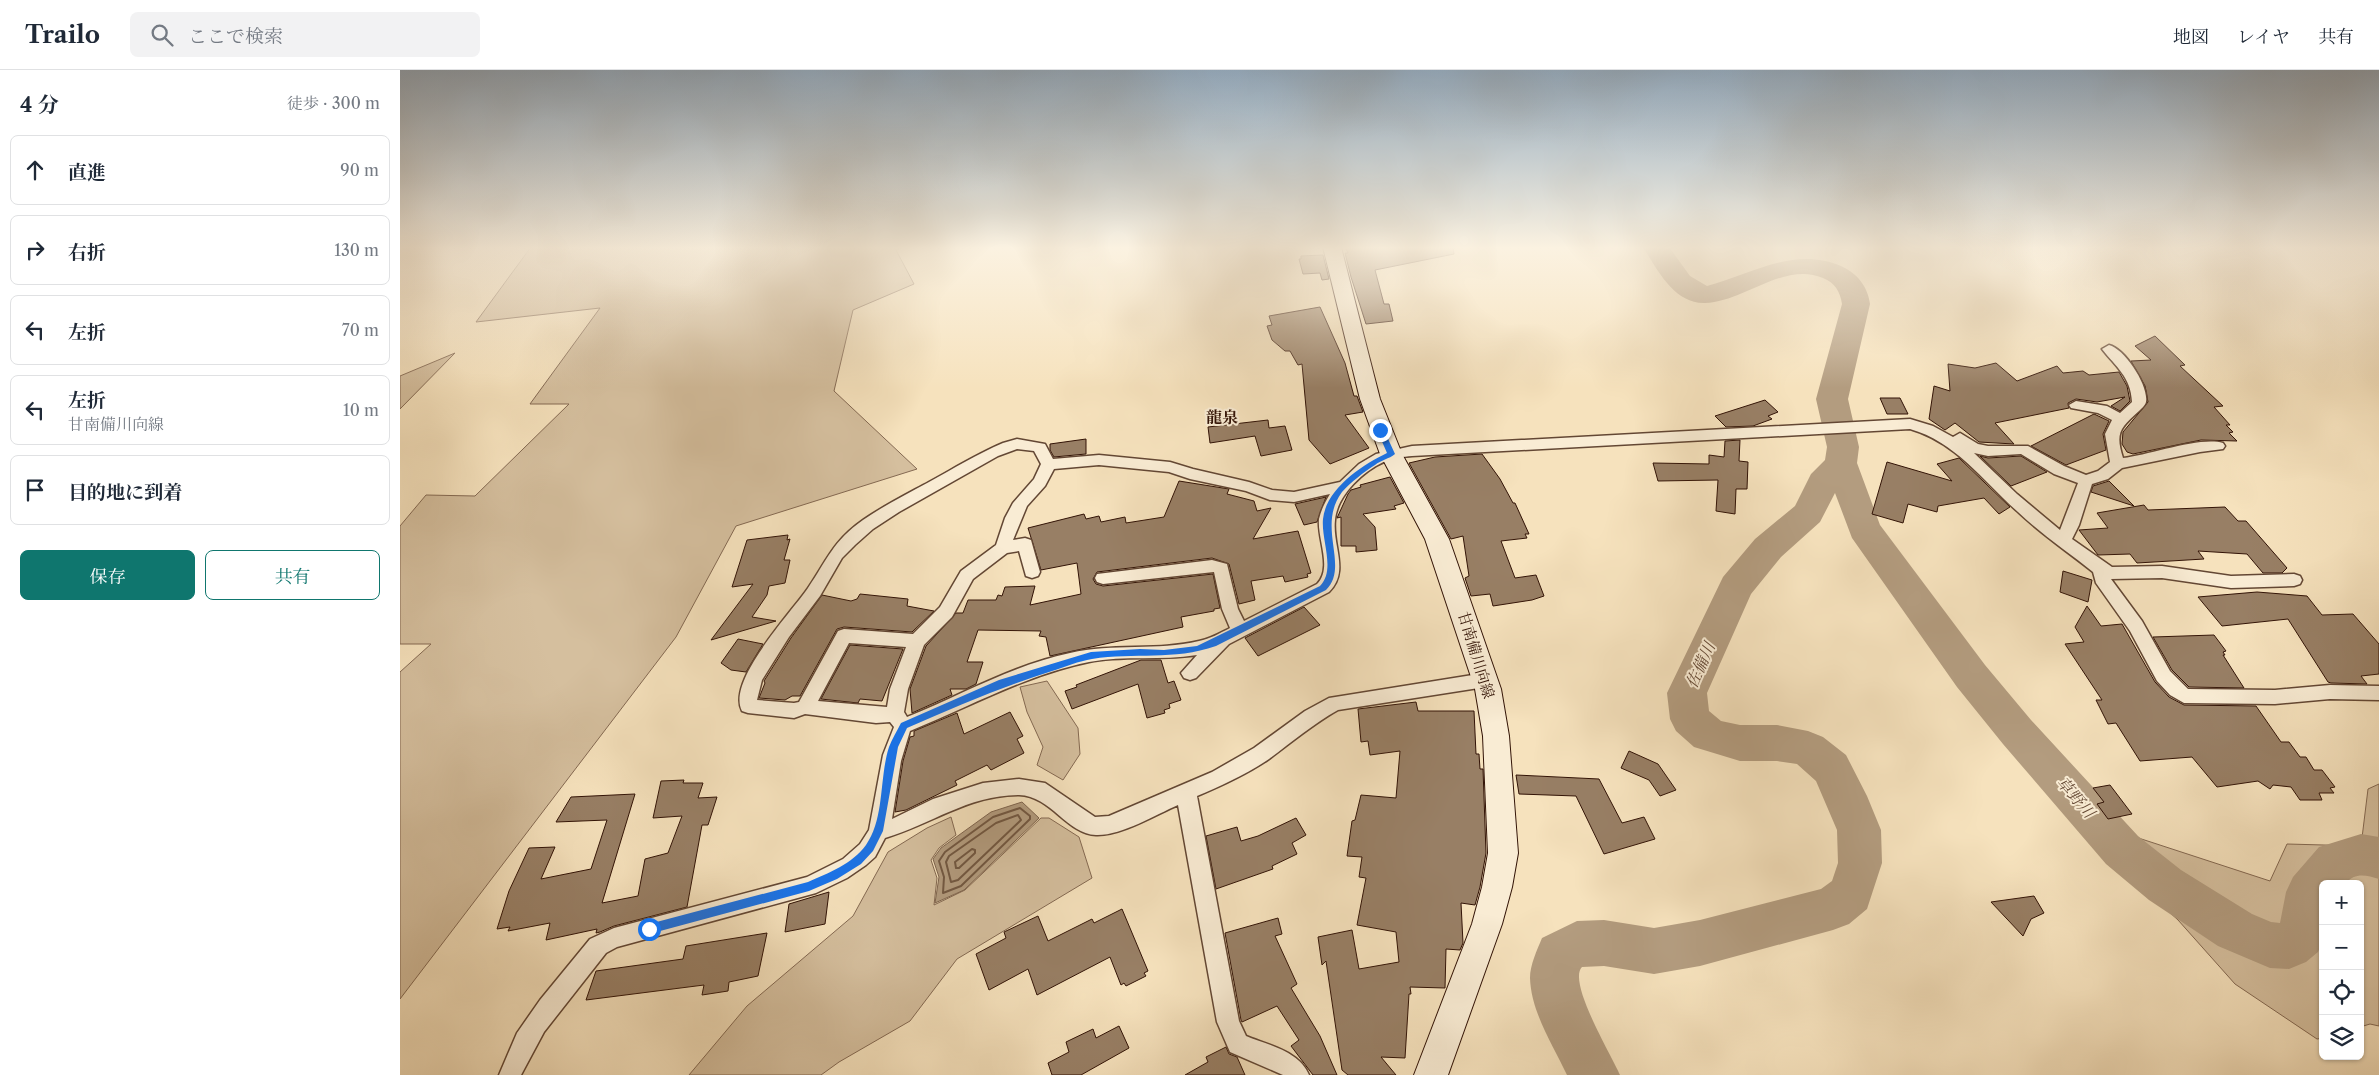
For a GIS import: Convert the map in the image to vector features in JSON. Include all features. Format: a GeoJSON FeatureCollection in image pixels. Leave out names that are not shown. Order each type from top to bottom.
{"type":"FeatureCollection","features":[{"type":"Feature","properties":{"kind":"main road","name":"甘南備川向線"},"geometry":{"type":"LineString","coordinates":[[1343,294],[1365,382],[1380,430],[1391,454],[1438,539],[1485,680],[1496,736],[1503,853],[1497,887],[1487,924],[1431,1075]]}},
{"type":"Feature","properties":{"kind":"street"},"geometry":{"type":"LineString","coordinates":[[2109,349],[2117,356],[2140,390],[2140,403],[2116,422],[2111,438],[2111,445],[2118,464]]}},
{"type":"Feature","properties":{"kind":"street"},"geometry":{"type":"LineString","coordinates":[[2076,405],[2102,409],[2121,418]]}},
{"type":"Feature","properties":{"kind":"street"},"geometry":{"type":"LineString","coordinates":[[1048,464],[1040,447],[1008,446],[894,508],[867,525],[836,554],[814,592],[783,632],[754,678],[748,695],[748,706],[794,711],[805,707],[876,715],[900,720],[1059,664],[1107,654],[1181,652],[1198,649],[1314,593],[1329,582],[1332,566],[1327,521],[1328,512],[1344,486],[1372,463],[1391,454],[1412,451],[1910,424],[1926,428],[1958,446],[2025,510],[2101,570],[2111,573],[2162,572],[2231,582],[2294,580]]}},
{"type":"Feature","properties":{"kind":"street"},"geometry":{"type":"LineString","coordinates":[[1942,436],[1955,436],[1974,448],[1988,451],[2023,449],[2059,470],[2086,481],[2103,475],[2118,464],[2218,446]]}},
{"type":"Feature","properties":{"kind":"street"},"geometry":{"type":"LineString","coordinates":[[1048,464],[1099,460],[1170,467],[1278,496],[1294,496],[1344,486]]}},
{"type":"Feature","properties":{"kind":"street"},"geometry":{"type":"LineString","coordinates":[[1003,548],[1017,510],[1040,482],[1048,464]]}},
{"type":"Feature","properties":{"kind":"street"},"geometry":{"type":"LineString","coordinates":[[2063,540],[2071,525],[2086,481]]}},
{"type":"Feature","properties":{"kind":"street"},"geometry":{"type":"LineString","coordinates":[[510,1075],[516,1055],[529,1034],[598,946],[614,938],[809,886],[834,876],[857,861],[869,848],[878,831],[900,720],[899,689],[917,641],[946,612],[967,575],[1003,548],[1024,544],[1032,572]]}},
{"type":"Feature","properties":{"kind":"street"},"geometry":{"type":"LineString","coordinates":[[1103,578],[1212,566],[1221,568],[1230,609],[1239,629]]}},
{"type":"Feature","properties":{"kind":"street"},"geometry":{"type":"LineString","coordinates":[[2101,570],[2102,580],[2140,633],[2150,655],[2175,690],[2184,696],[2275,697],[2330,692],[2379,693]]}},
{"type":"Feature","properties":{"kind":"street"},"geometry":{"type":"LineString","coordinates":[[805,707],[844,636],[917,641]]}},
{"type":"Feature","properties":{"kind":"street"},"geometry":{"type":"LineString","coordinates":[[1190,673],[1217,648],[1224,638]]}},
{"type":"Feature","properties":{"kind":"street"},"geometry":{"type":"LineString","coordinates":[[878,831],[903,824],[940,805],[983,791],[1019,787],[1038,790],[1050,796],[1085,822],[1094,826],[1110,825],[1219,778],[1261,754],[1311,716],[1334,703],[1485,680]]}},
{"type":"Feature","properties":{"kind":"street"},"geometry":{"type":"LineString","coordinates":[[1187,793],[1228,1022],[1238,1044],[1289,1064],[1298,1075]]}},
{"type":"Feature","properties":{"kind":"shaded area"},"geometry":{"type":"Polygon","coordinates":[[[497,294],[891,294],[853,310],[834,391],[917,469],[736,526],[676,637],[400,999],[400,672],[431,644],[400,644],[400,526],[426,495],[475,496],[569,404],[530,404],[600,308],[476,322],[497,294]]]}},
{"type":"Feature","properties":{"kind":"shaded area"},"geometry":{"type":"Polygon","coordinates":[[[455,353],[400,409],[400,376],[455,353]]]}},
{"type":"Feature","properties":{"kind":"shaded area"},"geometry":{"type":"Polygon","coordinates":[[[1047,681],[1078,728],[1080,754],[1063,780],[1037,765],[1043,747],[1027,712],[1020,687],[1047,681]]]}},
{"type":"Feature","properties":{"kind":"shaded area"},"geometry":{"type":"Polygon","coordinates":[[[2379,784],[2379,1026],[2370,1024],[2364,1026],[2364,880],[2319,880],[2319,1039],[2235,984],[2178,920],[2087,837],[2093,809],[2117,831],[2270,881],[2287,844],[2361,846],[2368,789],[2379,784]]]}},
{"type":"Feature","properties":{"kind":"shaded area"},"geometry":{"type":"Polygon","coordinates":[[[951,817],[956,835],[939,848],[931,860],[937,878],[934,905],[965,890],[1041,818],[1049,818],[1079,837],[1092,878],[957,959],[910,1021],[839,1062],[821,1075],[689,1075],[747,1006],[853,916],[888,852],[927,828],[951,817]]]}},
{"type":"Feature","properties":{"kind":"water"},"geometry":{"type":"Polygon","coordinates":[[[1022,802],[1039,818],[964,890],[935,903],[939,877],[933,859],[941,848],[991,812],[1022,802]]]}},
{"type":"Feature","properties":{"kind":"building"},"geometry":{"type":"Polygon","coordinates":[[[1356,294],[1381,294],[1384,304],[1389,304],[1393,321],[1366,324],[1356,294]]]}},
{"type":"Feature","properties":{"kind":"building"},"geometry":{"type":"Polygon","coordinates":[[[1320,307],[1345,363],[1354,396],[1357,396],[1363,412],[1345,415],[1369,448],[1330,464],[1309,440],[1302,364],[1298,365],[1290,351],[1285,351],[1272,340],[1267,326],[1272,325],[1269,316],[1320,307]]]}},
{"type":"Feature","properties":{"kind":"building"},"geometry":{"type":"Polygon","coordinates":[[[2155,336],[2185,365],[2180,366],[2223,406],[2214,407],[2230,425],[2226,425],[2233,432],[2229,433],[2237,441],[2201,440],[2133,454],[2127,452],[2122,444],[2123,432],[2148,402],[2145,386],[2131,361],[2151,360],[2135,346],[2155,336]]]}},
{"type":"Feature","properties":{"kind":"building"},"geometry":{"type":"Polygon","coordinates":[[[1996,363],[2017,381],[2057,366],[2063,373],[2083,371],[2089,375],[2119,372],[2127,386],[2130,401],[2120,411],[2111,406],[2125,397],[2097,402],[2076,399],[2068,403],[2069,408],[1995,423],[2014,444],[1979,442],[1955,423],[1945,430],[1929,419],[1934,386],[1950,391],[1948,364],[1975,368],[1996,363]]]}},
{"type":"Feature","properties":{"kind":"building"},"geometry":{"type":"Polygon","coordinates":[[[1880,398],[1900,398],[1908,414],[1887,414],[1880,398]]]}},
{"type":"Feature","properties":{"kind":"building"},"geometry":{"type":"Polygon","coordinates":[[[1765,400],[1778,412],[1768,416],[1772,419],[1753,426],[1726,427],[1715,416],[1765,400]]]}},
{"type":"Feature","properties":{"kind":"building"},"geometry":{"type":"Polygon","coordinates":[[[2094,414],[2109,421],[2103,434],[2106,450],[2066,465],[2031,446],[2094,414]]]}},
{"type":"Feature","properties":{"kind":"building"},"geometry":{"type":"Polygon","coordinates":[[[1268,420],[1269,428],[1285,426],[1292,450],[1261,456],[1255,436],[1210,443],[1208,427],[1268,420]]]}},
{"type":"Feature","properties":{"kind":"building"},"geometry":{"type":"Polygon","coordinates":[[[1086,439],[1086,454],[1054,457],[1050,450],[1050,444],[1086,439]]]}},
{"type":"Feature","properties":{"kind":"building"},"geometry":{"type":"Polygon","coordinates":[[[1740,440],[1739,461],[1748,462],[1747,489],[1736,489],[1735,514],[1716,511],[1718,480],[1658,481],[1653,463],[1709,464],[1709,455],[1724,457],[1725,441],[1740,440]]]}},
{"type":"Feature","properties":{"kind":"building"},"geometry":{"type":"Polygon","coordinates":[[[1482,454],[1500,479],[1513,503],[1515,503],[1529,534],[1525,534],[1527,538],[1501,541],[1515,578],[1536,575],[1544,596],[1532,600],[1493,606],[1490,594],[1471,596],[1465,578],[1469,576],[1463,536],[1451,539],[1409,463],[1435,457],[1482,454]]]}},
{"type":"Feature","properties":{"kind":"building"},"geometry":{"type":"Polygon","coordinates":[[[1980,456],[1988,458],[2021,456],[2047,472],[2011,486],[1980,456]]]}},
{"type":"Feature","properties":{"kind":"building"},"geometry":{"type":"Polygon","coordinates":[[[1959,458],[2010,507],[1999,514],[1984,498],[1938,506],[1937,512],[1908,504],[1903,523],[1872,514],[1887,462],[1952,481],[1937,464],[1959,458]]]}},
{"type":"Feature","properties":{"kind":"building"},"geometry":{"type":"Polygon","coordinates":[[[1390,477],[1404,503],[1394,506],[1396,509],[1363,514],[1375,527],[1377,550],[1356,552],[1356,546],[1341,546],[1341,517],[1337,518],[1348,494],[1351,490],[1361,487],[1360,485],[1390,477]]]}},
{"type":"Feature","properties":{"kind":"building"},"geometry":{"type":"Polygon","coordinates":[[[1179,481],[1229,489],[1227,494],[1254,501],[1257,511],[1271,508],[1253,539],[1298,531],[1311,573],[1307,574],[1308,577],[1285,582],[1283,576],[1251,581],[1255,600],[1239,604],[1229,564],[1212,558],[1097,572],[1093,579],[1096,584],[1103,586],[1213,574],[1220,608],[1214,609],[1214,611],[1181,617],[1183,627],[1050,656],[1046,637],[1039,636],[1041,631],[978,630],[967,662],[983,662],[976,684],[966,689],[950,689],[952,695],[912,713],[910,689],[926,646],[956,613],[963,613],[968,600],[996,600],[998,595],[1002,596],[1005,587],[1035,586],[1030,605],[1081,594],[1077,563],[1041,570],[1028,528],[1084,514],[1086,519],[1099,516],[1101,522],[1125,517],[1126,523],[1164,517],[1179,481]]]}},
{"type":"Feature","properties":{"kind":"building"},"geometry":{"type":"Polygon","coordinates":[[[2109,481],[2134,506],[2091,492],[2093,486],[2109,481]]]}},
{"type":"Feature","properties":{"kind":"building"},"geometry":{"type":"Polygon","coordinates":[[[1326,497],[1317,522],[1304,525],[1295,504],[1326,497]]]}},
{"type":"Feature","properties":{"kind":"building"},"geometry":{"type":"Polygon","coordinates":[[[2144,505],[2148,510],[2225,507],[2238,521],[2246,521],[2287,568],[2282,573],[2263,573],[2247,554],[2198,551],[2204,559],[2137,563],[2130,554],[2098,555],[2079,530],[2108,528],[2097,513],[2144,505]]]}},
{"type":"Feature","properties":{"kind":"building"},"geometry":{"type":"Polygon","coordinates":[[[788,535],[787,540],[790,539],[784,560],[790,560],[785,583],[769,586],[767,595],[752,617],[776,621],[711,640],[753,584],[732,587],[747,540],[788,535]]]}},
{"type":"Feature","properties":{"kind":"building"},"geometry":{"type":"Polygon","coordinates":[[[2063,571],[2092,580],[2088,602],[2060,592],[2063,571]]]}},
{"type":"Feature","properties":{"kind":"building"},"geometry":{"type":"Polygon","coordinates":[[[2257,592],[2307,596],[2322,615],[2353,614],[2379,644],[2379,674],[2361,676],[2367,684],[2328,682],[2288,619],[2222,626],[2198,597],[2257,592]]]}},
{"type":"Feature","properties":{"kind":"building"},"geometry":{"type":"Polygon","coordinates":[[[860,594],[908,599],[907,606],[934,611],[912,632],[844,627],[837,629],[800,696],[792,696],[785,700],[759,698],[765,683],[764,681],[791,638],[822,595],[851,601],[857,599],[860,594]]]}},
{"type":"Feature","properties":{"kind":"building"},"geometry":{"type":"Polygon","coordinates":[[[2087,606],[2101,626],[2122,624],[2155,682],[2169,697],[2184,705],[2256,706],[2281,742],[2289,742],[2300,757],[2306,757],[2314,770],[2322,770],[2335,787],[2330,788],[2334,793],[2319,793],[2322,800],[2300,800],[2291,787],[2273,785],[2270,789],[2258,781],[2217,787],[2192,757],[2140,761],[2116,723],[2108,724],[2096,700],[2102,700],[2065,644],[2084,642],[2075,627],[2087,606]]]}},
{"type":"Feature","properties":{"kind":"building"},"geometry":{"type":"Polygon","coordinates":[[[1304,607],[1320,625],[1258,656],[1245,638],[1304,607]]]}},
{"type":"Feature","properties":{"kind":"building"},"geometry":{"type":"Polygon","coordinates":[[[2214,635],[2226,651],[2223,652],[2225,655],[2223,655],[2244,688],[2189,687],[2172,670],[2153,637],[2214,635]]]}},
{"type":"Feature","properties":{"kind":"building"},"geometry":{"type":"Polygon","coordinates":[[[738,639],[763,644],[746,672],[731,670],[721,663],[738,639]]]}},
{"type":"Feature","properties":{"kind":"building"},"geometry":{"type":"Polygon","coordinates":[[[850,645],[903,649],[882,701],[860,699],[858,703],[821,699],[850,645]]]}},
{"type":"Feature","properties":{"kind":"building"},"geometry":{"type":"Polygon","coordinates":[[[1141,660],[1161,660],[1168,683],[1174,681],[1181,700],[1169,704],[1170,708],[1164,710],[1165,713],[1147,718],[1138,684],[1072,709],[1065,691],[1141,660]]]}},
{"type":"Feature","properties":{"kind":"building"},"geometry":{"type":"Polygon","coordinates":[[[1416,702],[1418,711],[1474,711],[1476,754],[1479,754],[1480,769],[1483,769],[1486,853],[1480,887],[1475,905],[1461,903],[1463,943],[1460,950],[1446,949],[1445,988],[1410,987],[1405,1058],[1381,1057],[1396,1075],[1348,1075],[1342,1070],[1326,961],[1322,965],[1318,937],[1352,930],[1359,969],[1399,962],[1396,932],[1357,925],[1366,878],[1359,877],[1362,857],[1347,856],[1352,821],[1355,820],[1361,795],[1396,798],[1400,751],[1370,755],[1368,741],[1361,742],[1358,709],[1416,702]]]}},
{"type":"Feature","properties":{"kind":"building"},"geometry":{"type":"Polygon","coordinates":[[[1010,712],[1023,736],[1017,739],[1024,753],[991,770],[987,765],[955,781],[957,785],[906,810],[895,812],[903,761],[910,737],[914,736],[914,731],[957,713],[964,734],[1010,712]]]}},
{"type":"Feature","properties":{"kind":"building"},"geometry":{"type":"Polygon","coordinates":[[[1629,751],[1658,764],[1676,790],[1660,796],[1649,780],[1621,768],[1629,751]]]}},
{"type":"Feature","properties":{"kind":"building"},"geometry":{"type":"Polygon","coordinates":[[[1516,775],[1599,779],[1622,823],[1644,817],[1655,839],[1604,854],[1576,796],[1519,794],[1516,775]]]}},
{"type":"Feature","properties":{"kind":"building"},"geometry":{"type":"Polygon","coordinates":[[[684,780],[683,783],[703,783],[698,798],[717,797],[708,825],[702,825],[687,907],[614,926],[596,933],[597,929],[546,940],[550,923],[508,931],[510,927],[497,929],[509,891],[529,848],[555,847],[541,879],[591,869],[607,820],[556,822],[571,797],[635,794],[602,903],[638,896],[645,859],[668,853],[682,816],[653,818],[661,781],[684,780]]]}},
{"type":"Feature","properties":{"kind":"building"},"geometry":{"type":"Polygon","coordinates":[[[2110,785],[2132,814],[2108,819],[2097,804],[2104,802],[2093,788],[2110,785]]]}},
{"type":"Feature","properties":{"kind":"building"},"geometry":{"type":"Polygon","coordinates":[[[1296,818],[1306,835],[1292,843],[1297,854],[1272,866],[1273,869],[1216,889],[1206,836],[1237,827],[1241,841],[1258,836],[1296,818]]]}},
{"type":"Feature","properties":{"kind":"building"},"geometry":{"type":"Polygon","coordinates":[[[829,892],[825,924],[785,932],[789,904],[829,892]]]}},
{"type":"Feature","properties":{"kind":"building"},"geometry":{"type":"Polygon","coordinates":[[[2034,896],[2044,913],[2031,919],[2023,936],[1991,902],[2034,896]]]}},
{"type":"Feature","properties":{"kind":"building"},"geometry":{"type":"Polygon","coordinates":[[[1122,909],[1148,971],[1144,973],[1146,976],[1126,986],[1124,983],[1121,985],[1110,957],[1037,995],[1028,969],[989,990],[976,954],[1006,938],[1004,932],[1038,916],[1048,941],[1092,919],[1094,923],[1122,909]]]}},
{"type":"Feature","properties":{"kind":"building"},"geometry":{"type":"Polygon","coordinates":[[[1278,918],[1282,934],[1275,936],[1297,984],[1291,988],[1320,1036],[1337,1075],[1313,1075],[1291,1046],[1299,1040],[1277,1006],[1242,1022],[1241,1020],[1225,933],[1278,918]]]}},
{"type":"Feature","properties":{"kind":"building"},"geometry":{"type":"Polygon","coordinates":[[[767,933],[758,976],[729,982],[728,991],[702,995],[704,985],[586,1000],[596,971],[683,959],[686,946],[767,933]]]}},
{"type":"Feature","properties":{"kind":"building"},"geometry":{"type":"Polygon","coordinates":[[[1119,1026],[1129,1048],[1081,1075],[1052,1075],[1048,1063],[1069,1052],[1066,1042],[1093,1029],[1096,1038],[1119,1026]]]}},
{"type":"Feature","properties":{"kind":"building"},"geometry":{"type":"Polygon","coordinates":[[[1226,1047],[1229,1054],[1237,1057],[1245,1075],[1185,1075],[1208,1062],[1206,1057],[1226,1047]]]}},
{"type":"Feature","properties":{"kind":"waterway","name":"佐備川"},"geometry":{"type":"LineString","coordinates":[[1702,294],[1709,294]]}},
{"type":"Feature","properties":{"kind":"waterway","name":"佐備川"},"geometry":{"type":"LineString","coordinates":[[1841,463],[1843,447],[1832,399],[1856,304],[1854,294]]}},
{"type":"Feature","properties":{"kind":"waterway","name":"佐備川"},"geometry":{"type":"LineString","coordinates":[[1594,1075],[1560,1006],[1554,977],[1559,954],[1577,944],[1604,943],[1654,951],[1700,943],[1833,908],[1851,894],[1860,863],[1859,830],[1846,796],[1831,768],[1808,749],[1777,743],[1740,743],[1709,735],[1690,719],[1687,693],[1736,587],[1768,548],[1808,513],[1823,482],[1841,463]]}},
{"type":"Feature","properties":{"kind":"waterway","name":"草野川"},"geometry":{"type":"LineString","coordinates":[[1841,463],[1864,529],[1971,676],[2017,732],[2122,850],[2165,885],[2235,930],[2270,945],[2289,946],[2301,936],[2309,892],[2335,862],[2361,854],[2379,858]]}},
{"type":"Feature","properties":{"kind":"district","name":"龍泉"},"geometry":{"type":"Point","coordinates":[1222,417]}},
{"type":"Feature","properties":{"kind":"route"},"geometry":{"type":"LineString","coordinates":[[649,929],[776,897],[834,876],[857,861],[869,848],[878,831],[894,747],[904,726],[1002,683],[1091,655],[1140,652],[1164,653],[1198,649],[1213,644],[1243,627],[1323,588],[1329,582],[1332,574],[1327,521],[1328,512],[1340,490],[1380,457],[1391,454],[1380,430]]}}]}
